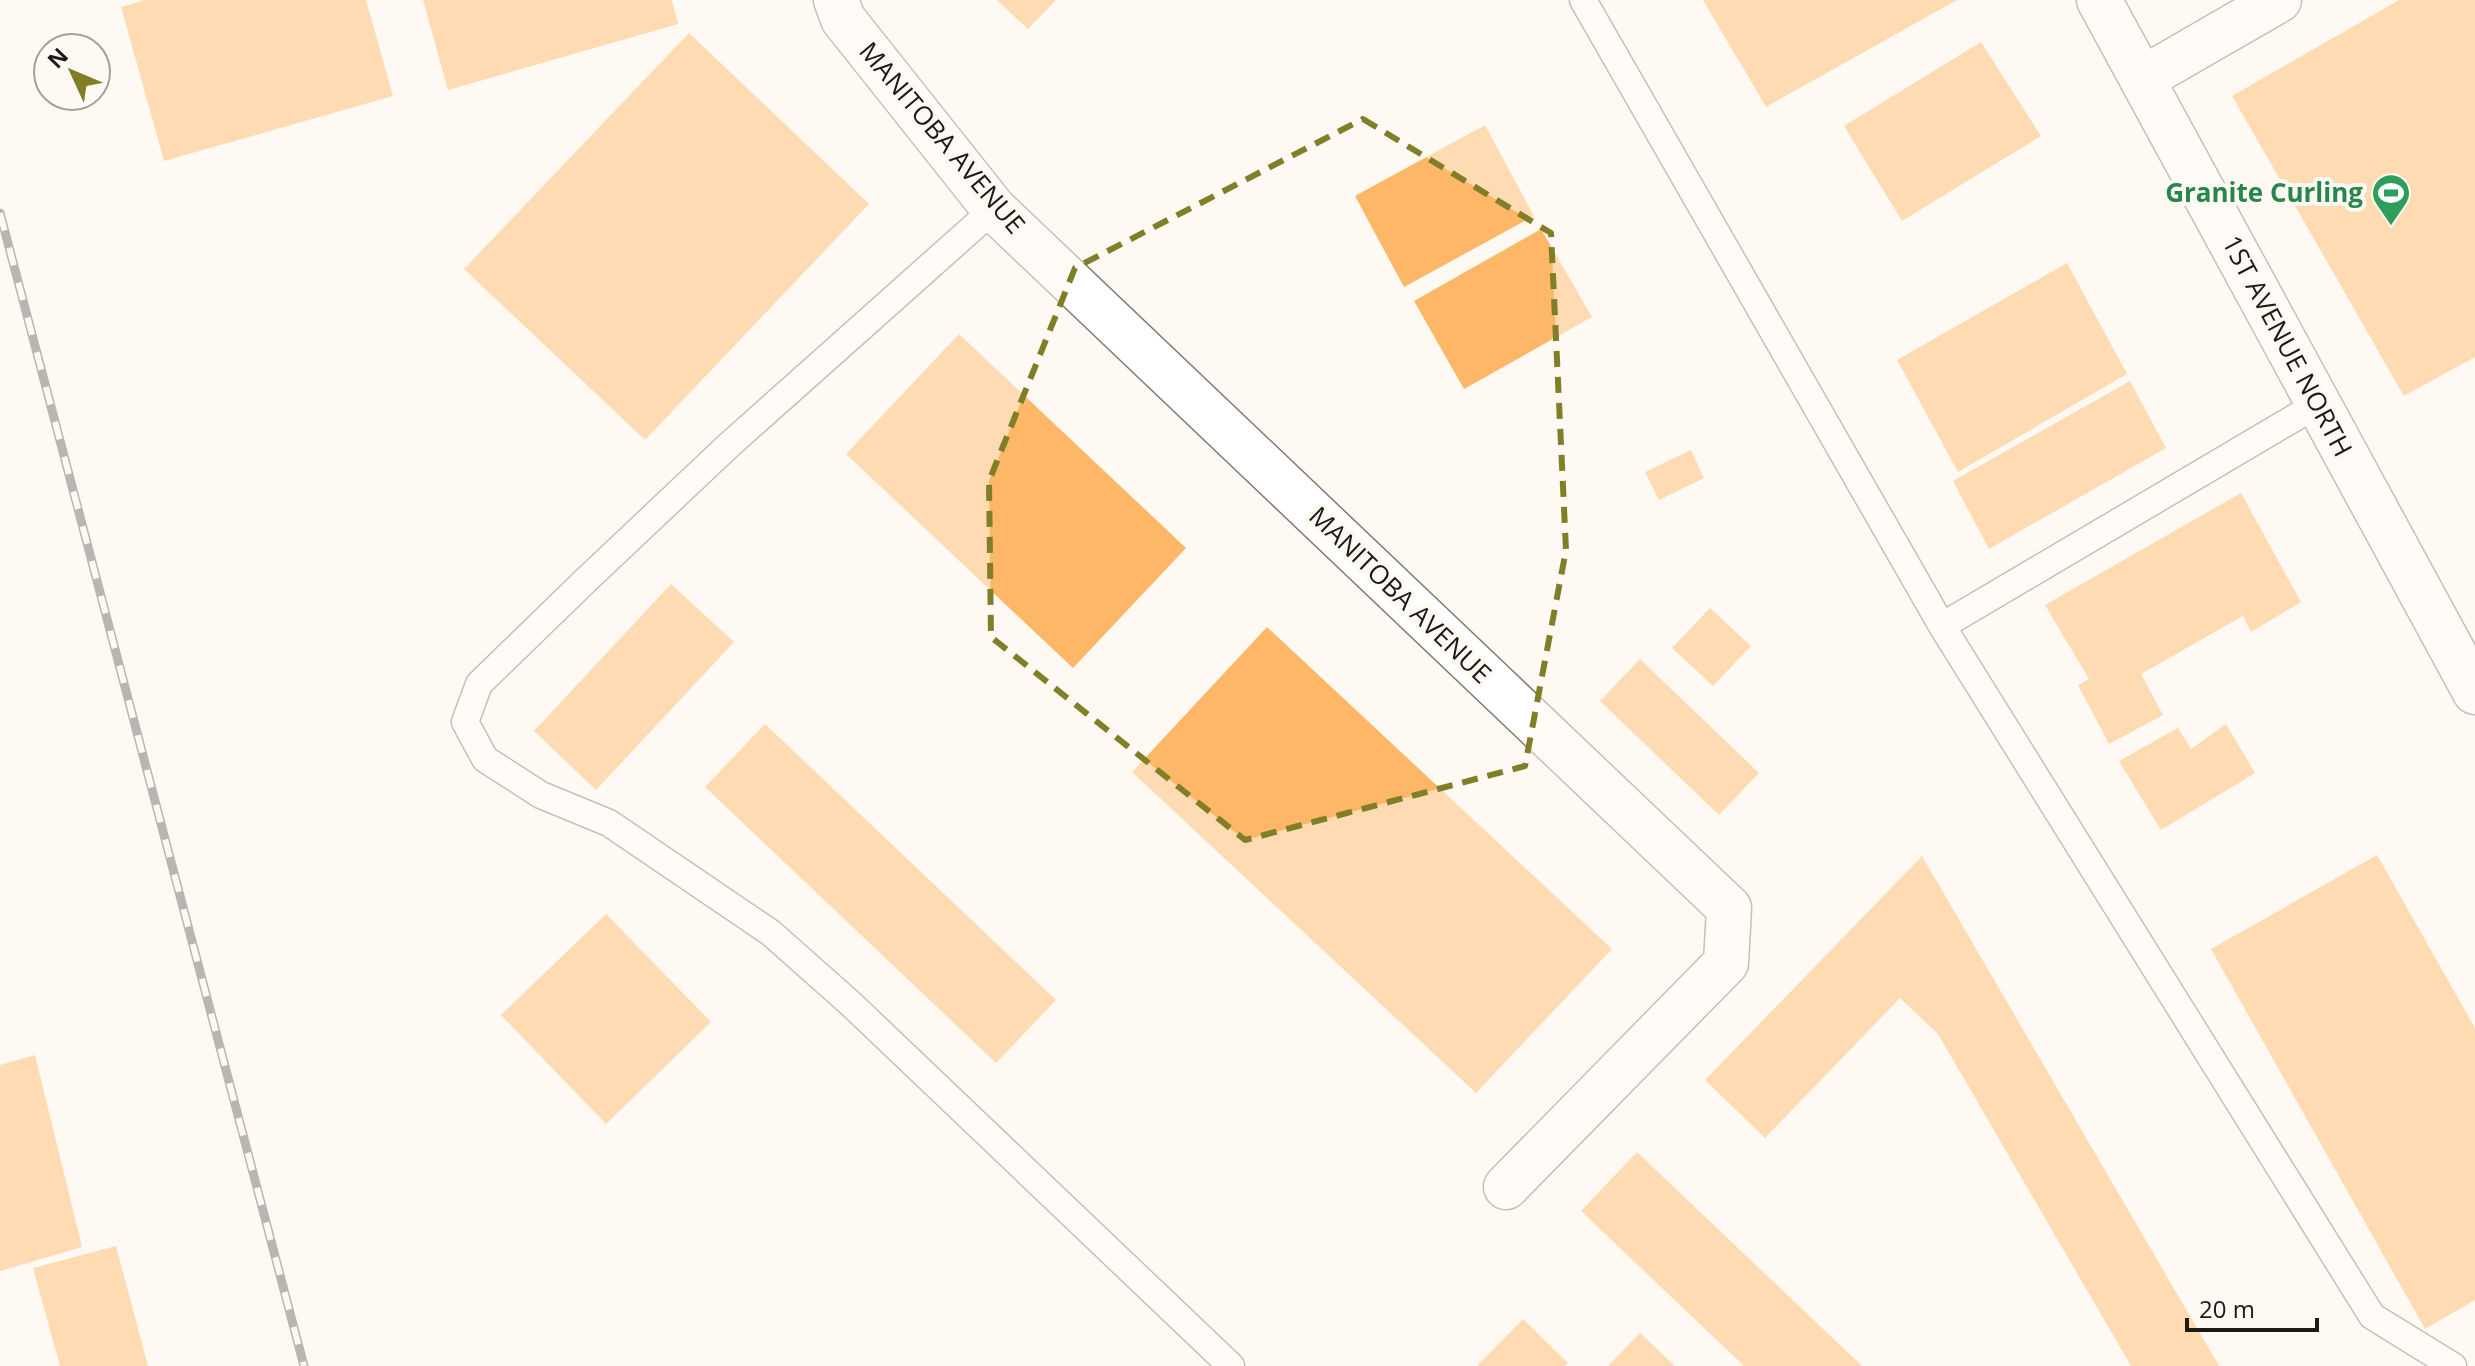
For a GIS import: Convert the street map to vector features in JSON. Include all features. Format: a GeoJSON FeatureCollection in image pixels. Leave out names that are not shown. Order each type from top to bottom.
{"type":"FeatureCollection","features":[{"type":"Feature","properties":{"kind":"street","name":"MANITOBA AVENUE"},"geometry":{"type":"LineString","coordinates":[[836,0],[843,19],[994,209],[1729,908],[1726,963],[1506,1187]]}},
{"type":"Feature","properties":{"kind":"street","name":"1ST AVENUE NORTH"},"geometry":{"type":"LineString","coordinates":[[2099,0],[2475,692]]}},
{"type":"Feature","properties":{"kind":"street"},"geometry":{"type":"LineString","coordinates":[[2142,79],[2279,0]]}},
{"type":"Feature","properties":{"kind":"lane"},"geometry":{"type":"LineString","coordinates":[[1583,0],[1942,626],[2372,1316],[2453,1366]]}},
{"type":"Feature","properties":{"kind":"lane"},"geometry":{"type":"LineString","coordinates":[[994,209],[728,446],[584,582],[479,684],[465,722],[485,759],[541,795],[609,823],[771,933],[851,1004],[1231,1366]]}},
{"type":"Feature","properties":{"kind":"lane"},"geometry":{"type":"LineString","coordinates":[[1942,626],[2318,404]]}},
{"type":"Feature","properties":{"kind":"highlighted area"},"geometry":{"type":"Polygon","coordinates":[[[1363,119],[1551,233],[1566,550],[1525,766],[1245,840],[991,637],[989,481],[1075,268],[1363,119]]]}},
{"type":"Feature","properties":{"kind":"building"},"geometry":{"type":"Polygon","coordinates":[[[145,0],[366,0],[393,96],[164,161],[121,7],[145,0]]]}},
{"type":"Feature","properties":{"kind":"building"},"geometry":{"type":"Polygon","coordinates":[[[423,0],[672,0],[678,24],[448,90],[423,0]]]}},
{"type":"Feature","properties":{"kind":"building"},"geometry":{"type":"Polygon","coordinates":[[[997,0],[1056,0],[1028,29],[997,0]]]}},
{"type":"Feature","properties":{"kind":"building"},"geometry":{"type":"Polygon","coordinates":[[[1703,0],[1957,0],[1766,107],[1703,0]]]}},
{"type":"Feature","properties":{"kind":"building","name":"Granite Curling"},"geometry":{"type":"Polygon","coordinates":[[[2399,0],[2475,0],[2475,357],[2404,396],[2232,96],[2399,0]]]}},
{"type":"Feature","properties":{"kind":"building"},"geometry":{"type":"Polygon","coordinates":[[[689,33],[869,204],[645,440],[464,269],[689,33]]]}},
{"type":"Feature","properties":{"kind":"building"},"geometry":{"type":"Polygon","coordinates":[[[1981,42],[2041,136],[1902,221],[1844,126],[1981,42]]]}},
{"type":"Feature","properties":{"kind":"building"},"geometry":{"type":"Polygon","coordinates":[[[1485,125],[1534,216],[1404,287],[1355,196],[1485,125]]]}},
{"type":"Feature","properties":{"kind":"building"},"geometry":{"type":"Polygon","coordinates":[[[1541,229],[1592,317],[1464,389],[1414,301],[1541,229]]]}},
{"type":"Feature","properties":{"kind":"building"},"geometry":{"type":"Polygon","coordinates":[[[2067,263],[2127,374],[1958,472],[1897,360],[2067,263]]]}},
{"type":"Feature","properties":{"kind":"building"},"geometry":{"type":"Polygon","coordinates":[[[959,334],[1186,548],[1073,668],[846,454],[959,334]]]}},
{"type":"Feature","properties":{"kind":"building"},"geometry":{"type":"Polygon","coordinates":[[[2130,381],[2166,448],[1989,549],[1953,481],[2130,381]]]}},
{"type":"Feature","properties":{"kind":"building"},"geometry":{"type":"Polygon","coordinates":[[[1691,450],[1704,478],[1659,500],[1645,472],[1691,450]]]}},
{"type":"Feature","properties":{"kind":"building"},"geometry":{"type":"Polygon","coordinates":[[[2241,493],[2301,602],[2251,632],[2243,616],[2141,674],[2163,715],[2109,744],[2078,685],[2089,679],[2045,605],[2241,493]]]}},
{"type":"Feature","properties":{"kind":"building"},"geometry":{"type":"Polygon","coordinates":[[[671,584],[734,642],[596,790],[534,731],[671,584]]]}},
{"type":"Feature","properties":{"kind":"building"},"geometry":{"type":"Polygon","coordinates":[[[1710,608],[1751,646],[1713,686],[1672,648],[1710,608]]]}},
{"type":"Feature","properties":{"kind":"building"},"geometry":{"type":"Polygon","coordinates":[[[1267,627],[1612,949],[1476,1093],[1132,772],[1267,627]]]}},
{"type":"Feature","properties":{"kind":"building"},"geometry":{"type":"Polygon","coordinates":[[[1640,659],[1759,773],[1719,815],[1600,701],[1640,659]]]}},
{"type":"Feature","properties":{"kind":"building"},"geometry":{"type":"Polygon","coordinates":[[[765,724],[1056,1000],[996,1063],[705,787],[765,724]]]}},
{"type":"Feature","properties":{"kind":"building"},"geometry":{"type":"Polygon","coordinates":[[[2226,724],[2255,773],[2161,830],[2119,761],[2178,728],[2191,749],[2226,724]]]}},
{"type":"Feature","properties":{"kind":"building"},"geometry":{"type":"Polygon","coordinates":[[[2377,855],[2475,1028],[2475,1300],[2425,1329],[2211,949],[2377,855]]]}},
{"type":"Feature","properties":{"kind":"building"},"geometry":{"type":"Polygon","coordinates":[[[1922,856],[2219,1366],[2131,1366],[1938,1034],[1900,998],[1765,1138],[1705,1080],[1922,856]]]}},
{"type":"Feature","properties":{"kind":"building"},"geometry":{"type":"Polygon","coordinates":[[[606,914],[711,1022],[606,1124],[501,1015],[606,914]]]}},
{"type":"Feature","properties":{"kind":"building"},"geometry":{"type":"Polygon","coordinates":[[[35,1055],[82,1247],[0,1271],[0,1065],[35,1055]]]}},
{"type":"Feature","properties":{"kind":"building"},"geometry":{"type":"Polygon","coordinates":[[[1637,1152],[1862,1366],[1744,1366],[1581,1211],[1637,1152]]]}},
{"type":"Feature","properties":{"kind":"building"},"geometry":{"type":"Polygon","coordinates":[[[116,1246],[148,1366],[60,1366],[33,1268],[116,1246]]]}},
{"type":"Feature","properties":{"kind":"building"},"geometry":{"type":"Polygon","coordinates":[[[1523,1319],[1568,1363],[1565,1366],[1477,1366],[1523,1319]]]}},
{"type":"Feature","properties":{"kind":"building"},"geometry":{"type":"Polygon","coordinates":[[[1640,1333],[1675,1366],[1608,1366],[1640,1333]]]}},
{"type":"Feature","properties":{"kind":"railway"},"geometry":{"type":"LineString","coordinates":[[0,213],[304,1366]]}},
{"type":"Feature","properties":{"kind":"place","name":"Granite Curling"},"geometry":{"type":"Point","coordinates":[2391,227]}}]}
